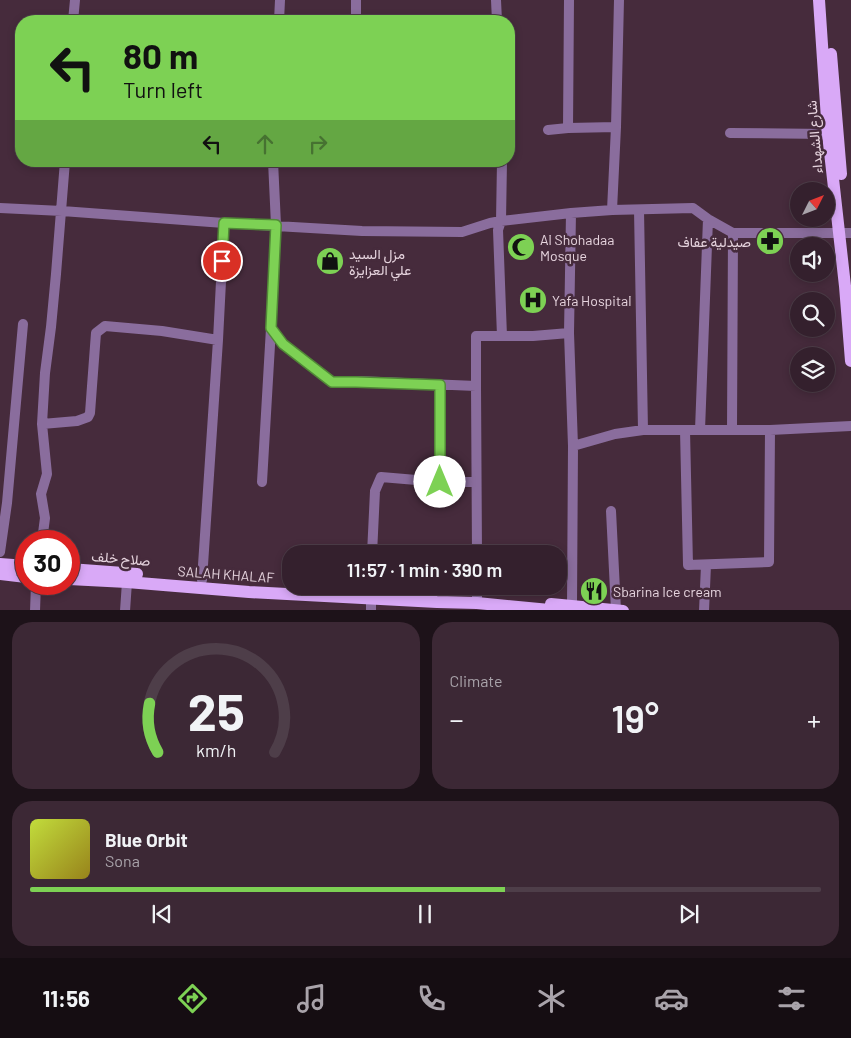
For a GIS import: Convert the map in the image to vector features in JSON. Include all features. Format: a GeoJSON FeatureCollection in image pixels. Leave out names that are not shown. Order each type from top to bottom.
{"type":"FeatureCollection","features":[{"type":"Feature","properties":{"kind":"main road","name":"شارع الشهداء"},"geometry":{"type":"LineString","coordinates":[[819,0],[828,134],[851,281]]}},
{"type":"Feature","properties":{"kind":"main road","name":"شارع الشهداء"},"geometry":{"type":"LineString","coordinates":[[826,0],[838,127],[851,361]]}},
{"type":"Feature","properties":{"kind":"main road"},"geometry":{"type":"LineString","coordinates":[[0,564],[15,565]]}},
{"type":"Feature","properties":{"kind":"main road","name":"صلاح خلف"},"geometry":{"type":"LineString","coordinates":[[80,570],[232,583],[282,585]]}},
{"type":"Feature","properties":{"kind":"main road"},"geometry":{"type":"LineString","coordinates":[[0,574],[15,575]]}},
{"type":"Feature","properties":{"kind":"main road","name":"SALAH KHALAF"},"geometry":{"type":"LineString","coordinates":[[80,580],[249,592],[371,596],[437,606],[477,595],[557,609]]}},
{"type":"Feature","properties":{"kind":"main road"},"geometry":{"type":"LineString","coordinates":[[371,596],[477,595],[557,609],[623,610]]}},
{"type":"Feature","properties":{"kind":"street"},"geometry":{"type":"LineString","coordinates":[[74,15],[75,0]]}},
{"type":"Feature","properties":{"kind":"street"},"geometry":{"type":"LineString","coordinates":[[279,15],[280,0]]}},
{"type":"Feature","properties":{"kind":"street"},"geometry":{"type":"LineString","coordinates":[[356,0],[356,15]]}},
{"type":"Feature","properties":{"kind":"street"},"geometry":{"type":"LineString","coordinates":[[496,0],[497,15]]}},
{"type":"Feature","properties":{"kind":"street"},"geometry":{"type":"LineString","coordinates":[[568,128],[569,0]]}},
{"type":"Feature","properties":{"kind":"street"},"geometry":{"type":"LineString","coordinates":[[612,210],[619,0]]}},
{"type":"Feature","properties":{"kind":"street"},"geometry":{"type":"LineString","coordinates":[[548,130],[616,127]]}},
{"type":"Feature","properties":{"kind":"street"},"geometry":{"type":"LineString","coordinates":[[730,133],[828,134]]}},
{"type":"Feature","properties":{"kind":"street"},"geometry":{"type":"LineString","coordinates":[[43,530],[45,518],[41,494],[47,474],[42,424],[65,167]]}},
{"type":"Feature","properties":{"kind":"street"},"geometry":{"type":"LineString","coordinates":[[262,482],[276,225],[273,167]]}},
{"type":"Feature","properties":{"kind":"street"},"geometry":{"type":"LineString","coordinates":[[502,167],[501,221],[498,230],[502,336]]}},
{"type":"Feature","properties":{"kind":"street"},"geometry":{"type":"LineString","coordinates":[[0,208],[362,231],[462,232],[501,221],[571,213],[693,208],[733,233],[845,233]]}},
{"type":"Feature","properties":{"kind":"street"},"geometry":{"type":"LineString","coordinates":[[639,210],[643,430]]}},
{"type":"Feature","properties":{"kind":"street"},"geometry":{"type":"LineString","coordinates":[[557,609],[573,446],[569,333],[571,213]]}},
{"type":"Feature","properties":{"kind":"street"},"geometry":{"type":"LineString","coordinates":[[700,430],[708,219]]}},
{"type":"Feature","properties":{"kind":"street"},"geometry":{"type":"LineString","coordinates":[[202,580],[224,223]]}},
{"type":"Feature","properties":{"kind":"street"},"geometry":{"type":"LineString","coordinates":[[732,430],[733,233]]}},
{"type":"Feature","properties":{"kind":"street"},"geometry":{"type":"LineString","coordinates":[[0,552],[7,503],[23,324]]}},
{"type":"Feature","properties":{"kind":"street"},"geometry":{"type":"LineString","coordinates":[[42,424],[77,421],[88,417],[90,412],[96,333],[105,326],[162,331],[218,340]]}},
{"type":"Feature","properties":{"kind":"street"},"geometry":{"type":"LineString","coordinates":[[271,328],[283,344],[332,382],[476,386]]}},
{"type":"Feature","properties":{"kind":"street"},"geometry":{"type":"LineString","coordinates":[[477,545],[475,482],[476,336],[533,336],[569,333]]}},
{"type":"Feature","properties":{"kind":"street"},"geometry":{"type":"LineString","coordinates":[[440,385],[440,482]]}},
{"type":"Feature","properties":{"kind":"street"},"geometry":{"type":"LineString","coordinates":[[573,446],[616,434],[643,430],[770,430],[851,426]]}},
{"type":"Feature","properties":{"kind":"street"},"geometry":{"type":"LineString","coordinates":[[685,430],[688,565],[769,562],[770,430]]}},
{"type":"Feature","properties":{"kind":"street"},"geometry":{"type":"LineString","coordinates":[[372,545],[375,491],[381,477],[440,482],[475,482]]}},
{"type":"Feature","properties":{"kind":"street"},"geometry":{"type":"LineString","coordinates":[[611,511],[616,610]]}},
{"type":"Feature","properties":{"kind":"street"},"geometry":{"type":"LineString","coordinates":[[704,610],[706,565]]}},
{"type":"Feature","properties":{"kind":"street"},"geometry":{"type":"LineString","coordinates":[[125,610],[127,582]]}},
{"type":"Feature","properties":{"kind":"street"},"geometry":{"type":"LineString","coordinates":[[35,610],[36,595]]}},
{"type":"Feature","properties":{"kind":"place","name":"صيدلية عفاف"},"geometry":{"type":"Point","coordinates":[770,241]}},
{"type":"Feature","properties":{"kind":"place","name":"Al Shohadaa Mosque"},"geometry":{"type":"Point","coordinates":[521,247]}},
{"type":"Feature","properties":{"kind":"place","name":"مزل السيد علي العزايزة"},"geometry":{"type":"Point","coordinates":[330,261]}},
{"type":"Feature","properties":{"kind":"place","name":"Yafa Hospital"},"geometry":{"type":"Point","coordinates":[533,300]}},
{"type":"Feature","properties":{"kind":"place","name":"Sbarina Ice cream"},"geometry":{"type":"Point","coordinates":[594,591]}},
{"type":"Feature","properties":{"kind":"route"},"geometry":{"type":"LineString","coordinates":[[222,261],[224,223],[276,225],[271,328],[283,344],[332,382],[440,385],[440,482]]}}]}
